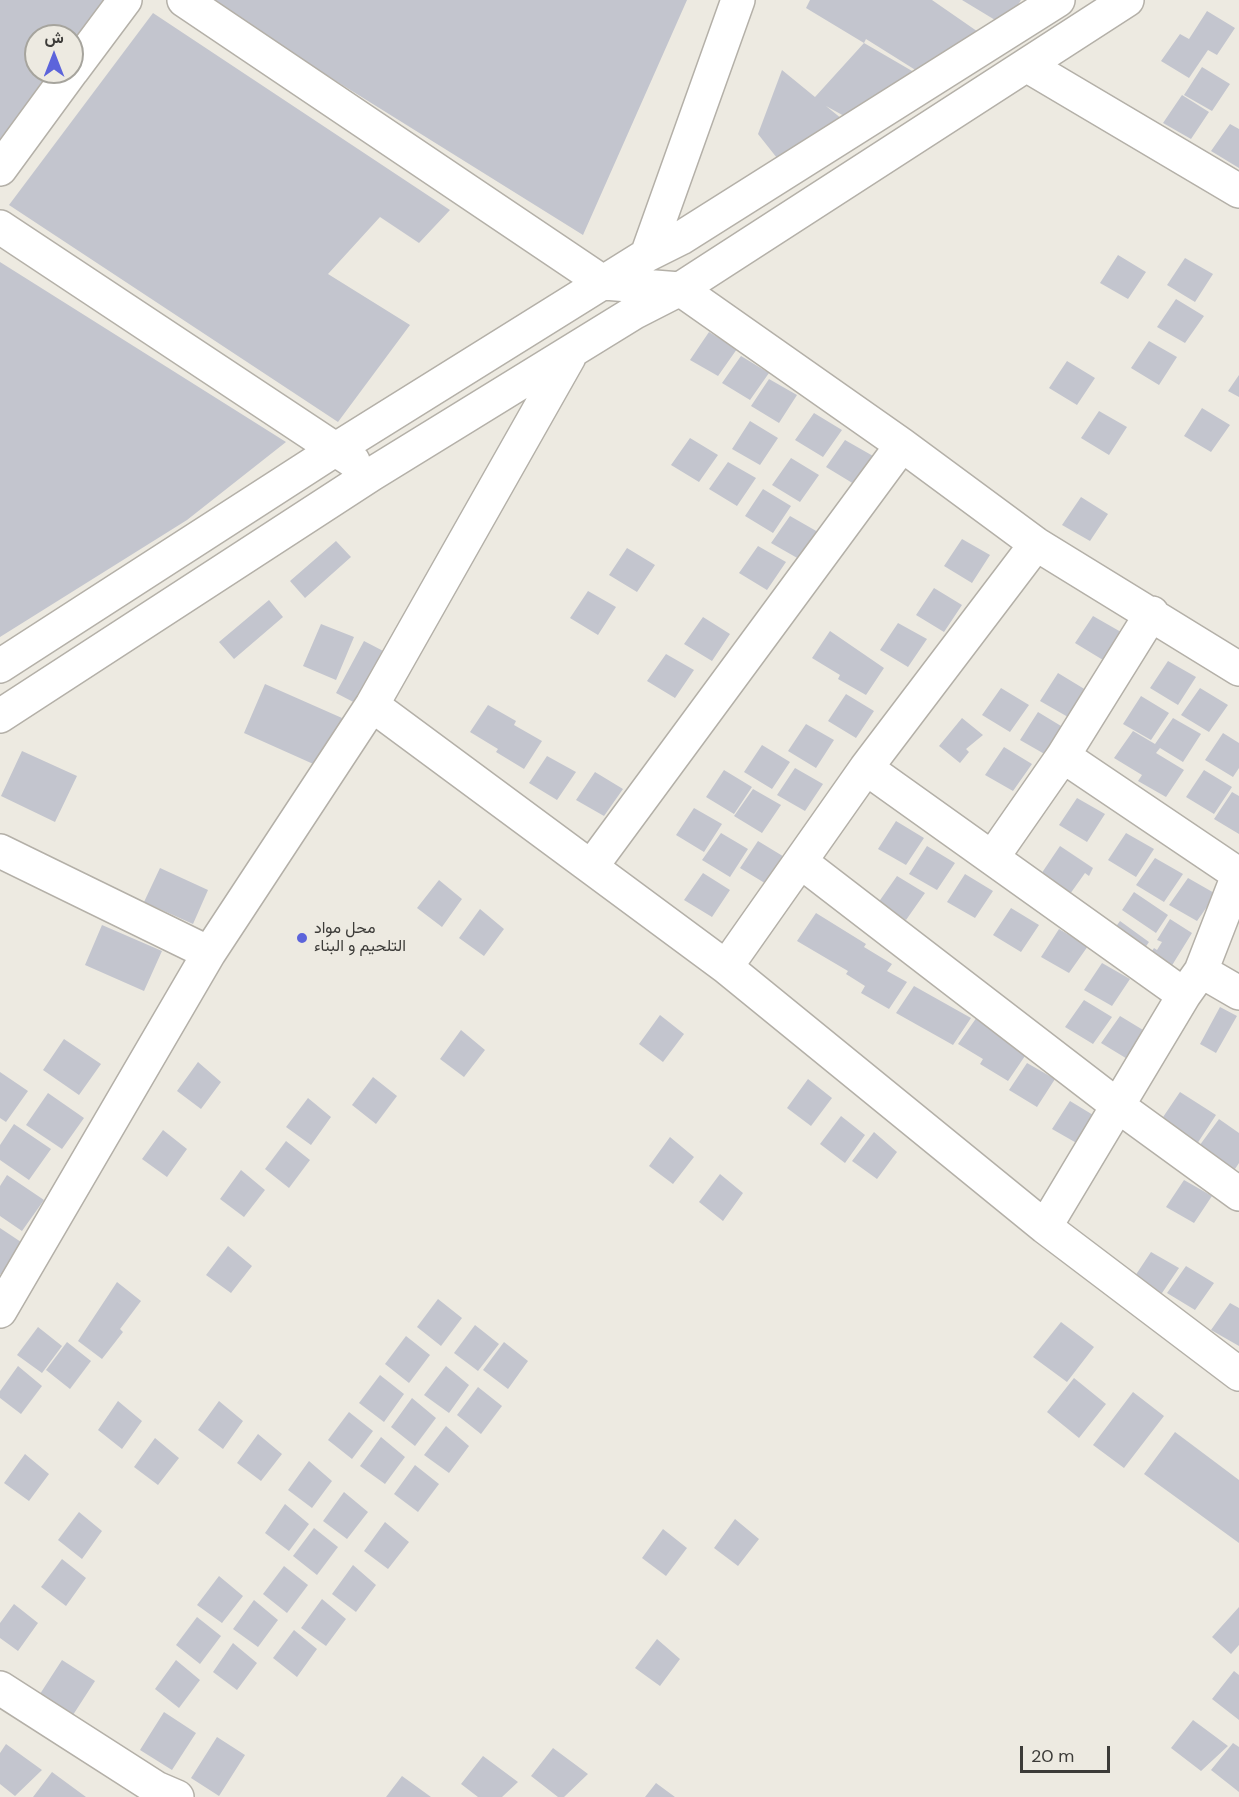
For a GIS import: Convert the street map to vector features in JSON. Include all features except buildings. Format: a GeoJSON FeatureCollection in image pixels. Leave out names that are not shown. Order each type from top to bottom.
{"type":"FeatureCollection","features":[{"type":"Feature","properties":{"kind":"street"},"geometry":{"type":"LineString","coordinates":[[84,55],[124,0]]}},
{"type":"Feature","properties":{"kind":"street"},"geometry":{"type":"LineString","coordinates":[[184,0],[604,283],[680,289],[902,445],[1036,544],[1152,613],[1239,669]]}},
{"type":"Feature","properties":{"kind":"street"},"geometry":{"type":"LineString","coordinates":[[647,255],[738,0]]}},
{"type":"Feature","properties":{"kind":"street"},"geometry":{"type":"LineString","coordinates":[[0,666],[336,449],[647,255],[681,238],[1058,0]]}},
{"type":"Feature","properties":{"kind":"street"},"geometry":{"type":"LineString","coordinates":[[0,716],[372,474],[570,354],[634,312],[680,289],[1127,0]]}},
{"type":"Feature","properties":{"kind":"street"},"geometry":{"type":"LineString","coordinates":[[1028,66],[1239,192]]}},
{"type":"Feature","properties":{"kind":"street"},"geometry":{"type":"LineString","coordinates":[[0,168],[63,84]]}},
{"type":"Feature","properties":{"kind":"street"},"geometry":{"type":"LineString","coordinates":[[0,227],[372,474]]}},
{"type":"Feature","properties":{"kind":"street"},"geometry":{"type":"LineString","coordinates":[[0,1311],[209,953],[372,705],[570,354]]}},
{"type":"Feature","properties":{"kind":"street"},"geometry":{"type":"LineString","coordinates":[[591,867],[902,445]]}},
{"type":"Feature","properties":{"kind":"street"},"geometry":{"type":"LineString","coordinates":[[726,967],[866,768],[1036,544]]}},
{"type":"Feature","properties":{"kind":"street"},"geometry":{"type":"LineString","coordinates":[[992,858],[1063,756],[1152,613]]}},
{"type":"Feature","properties":{"kind":"street"},"geometry":{"type":"LineString","coordinates":[[372,705],[726,967],[1045,1227],[1239,1374]]}},
{"type":"Feature","properties":{"kind":"street"},"geometry":{"type":"LineString","coordinates":[[1045,1227],[1193,983],[1239,873],[1063,756]]}},
{"type":"Feature","properties":{"kind":"street"},"geometry":{"type":"LineString","coordinates":[[866,768],[992,858],[1193,983],[1239,993]]}},
{"type":"Feature","properties":{"kind":"street"},"geometry":{"type":"LineString","coordinates":[[0,851],[209,953]]}},
{"type":"Feature","properties":{"kind":"street"},"geometry":{"type":"LineString","coordinates":[[801,862],[1118,1106],[1239,1194]]}},
{"type":"Feature","properties":{"kind":"street"},"geometry":{"type":"LineString","coordinates":[[0,1688],[156,1788],[177,1797]]}},
{"type":"Feature","properties":{"kind":"place","name":"محل مواد التلحيم و البناء"},"geometry":{"type":"Point","coordinates":[302,938]}}]}
